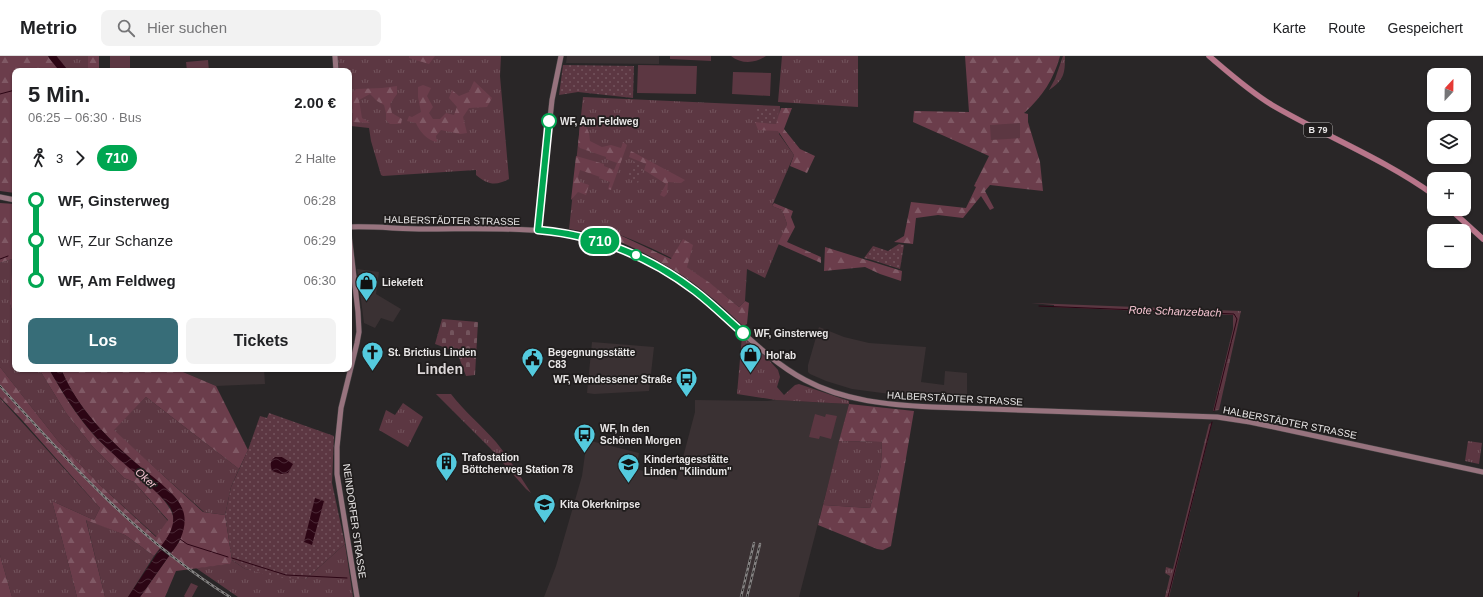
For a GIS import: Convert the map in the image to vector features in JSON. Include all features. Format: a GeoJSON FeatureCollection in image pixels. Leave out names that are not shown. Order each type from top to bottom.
{"type":"FeatureCollection","features":[{"type":"Feature","properties":{"kind":"main road"},"geometry":{"type":"LineString","coordinates":[[335,56],[336,68]]}},
{"type":"Feature","properties":{"kind":"main road"},"geometry":{"type":"LineString","coordinates":[[538,230],[552,100],[561,56]]}},
{"type":"Feature","properties":{"kind":"main road","name":"B 79"},"geometry":{"type":"LineString","coordinates":[[1209,56],[1240,82],[1271,104],[1409,179],[1427,191]]}},
{"type":"Feature","properties":{"kind":"main road"},"geometry":{"type":"LineString","coordinates":[[0,197],[12,199]]}},
{"type":"Feature","properties":{"kind":"main road"},"geometry":{"type":"LineString","coordinates":[[1458,216],[1483,239]]}},
{"type":"Feature","properties":{"kind":"main road","name":"HALBERSTÄDTER STRASSE"},"geometry":{"type":"LineString","coordinates":[[352,227],[538,230],[570,234],[600,242],[651,263],[695,291],[772,358],[793,373],[820,387],[843,395],[879,402],[913,406],[1217,417],[1250,422],[1483,472]]}},
{"type":"Feature","properties":{"kind":"main road","name":"NEINDORFER STRASSE"},"geometry":{"type":"LineString","coordinates":[[352,260],[359,332],[352,363]]}},
{"type":"Feature","properties":{"kind":"main road","name":"NEINDORFER STRASSE"},"geometry":{"type":"LineString","coordinates":[[350,372],[341,408],[337,447],[338,474],[357,597]]}},
{"type":"Feature","properties":{"kind":"shaded area"},"geometry":{"type":"Polygon","coordinates":[[[567,56],[659,56],[659,64],[566,63],[567,56]]]}},
{"type":"Feature","properties":{"kind":"shaded area"},"geometry":{"type":"Polygon","coordinates":[[[357,269],[379,272],[376,294],[401,309],[393,322],[381,318],[375,328],[364,323],[357,269]]]}},
{"type":"Feature","properties":{"kind":"shaded area"},"geometry":{"type":"Polygon","coordinates":[[[819,327],[844,337],[869,343],[926,347],[921,382],[944,385],[945,371],[967,373],[967,401],[920,398],[852,389],[826,381],[810,374],[808,372],[808,365],[819,327]]]}},
{"type":"Feature","properties":{"kind":"shaded area"},"geometry":{"type":"Polygon","coordinates":[[[592,342],[654,347],[649,391],[594,394],[587,393],[592,342]]]}},
{"type":"Feature","properties":{"kind":"shaded area"},"geometry":{"type":"Polygon","coordinates":[[[183,372],[264,372],[265,384],[216,386],[183,372]]]}},
{"type":"Feature","properties":{"kind":"shaded area"},"geometry":{"type":"Polygon","coordinates":[[[695,400],[776,400],[849,404],[799,597],[544,597],[556,566],[582,476],[587,440],[639,453],[636,469],[677,480],[695,412],[695,400]]]}},
{"type":"Feature","properties":{"kind":"green space"},"geometry":{"type":"Polygon","coordinates":[[[0,56],[48,56],[58,68],[12,68],[12,193],[0,191],[0,56]]]}},
{"type":"Feature","properties":{"kind":"green space"},"geometry":{"type":"Polygon","coordinates":[[[52,56],[89,56],[89,68],[62,68],[52,56]]]}},
{"type":"Feature","properties":{"kind":"green space"},"geometry":{"type":"Polygon","coordinates":[[[88,56],[99,56],[99,68],[88,68],[88,56]]]}},
{"type":"Feature","properties":{"kind":"green space"},"geometry":{"type":"Polygon","coordinates":[[[110,56],[130,56],[130,68],[110,68],[110,56]]]}},
{"type":"Feature","properties":{"kind":"green space"},"geometry":{"type":"Polygon","coordinates":[[[335,56],[501,56],[500,76],[509,179],[500,183],[488,183],[476,175],[476,170],[381,175],[371,141],[369,128],[352,126],[352,68],[336,68],[335,56]]]}},
{"type":"Feature","properties":{"kind":"green space"},"geometry":{"type":"Polygon","coordinates":[[[409,56],[435,56],[429,64],[409,58],[409,56]]]}},
{"type":"Feature","properties":{"kind":"green space"},"geometry":{"type":"Polygon","coordinates":[[[670,56],[711,56],[711,61],[670,59],[670,56]]]}},
{"type":"Feature","properties":{"kind":"green space"},"geometry":{"type":"Polygon","coordinates":[[[731,56],[766,56],[753,62],[744,62],[731,56]]]}},
{"type":"Feature","properties":{"kind":"green space"},"geometry":{"type":"Polygon","coordinates":[[[782,56],[858,56],[858,107],[778,102],[782,56]]]}},
{"type":"Feature","properties":{"kind":"green space"},"geometry":{"type":"Polygon","coordinates":[[[965,56],[1060,56],[1051,80],[1042,94],[1024,113],[1028,114],[1028,122],[1040,162],[1043,191],[990,185],[985,191],[994,208],[990,210],[981,196],[963,218],[938,215],[916,218],[913,244],[894,242],[904,236],[911,202],[966,208],[976,187],[974,186],[989,156],[913,122],[914,111],[969,112],[965,56]]]}},
{"type":"Feature","properties":{"kind":"green space"},"geometry":{"type":"Polygon","coordinates":[[[1063,56],[1065,56],[1065,62],[1063,76],[1058,83],[1049,90],[1055,79],[1063,56]]]}},
{"type":"Feature","properties":{"kind":"green space"},"geometry":{"type":"Polygon","coordinates":[[[208,60],[209,68],[187,68],[186,62],[208,60]]]}},
{"type":"Feature","properties":{"kind":"green space"},"geometry":{"type":"Polygon","coordinates":[[[563,65],[634,66],[633,98],[578,92],[559,95],[563,65]]]}},
{"type":"Feature","properties":{"kind":"green space"},"geometry":{"type":"Polygon","coordinates":[[[638,65],[697,66],[696,94],[637,93],[638,65]]]}},
{"type":"Feature","properties":{"kind":"green space"},"geometry":{"type":"Polygon","coordinates":[[[733,72],[771,73],[770,96],[732,94],[733,72]]]}},
{"type":"Feature","properties":{"kind":"green space"},"geometry":{"type":"Polygon","coordinates":[[[474,81],[492,98],[487,107],[469,108],[463,117],[467,133],[460,134],[441,130],[436,136],[437,142],[430,140],[424,135],[416,123],[407,121],[409,116],[412,117],[421,112],[418,87],[423,85],[431,88],[427,96],[433,107],[429,113],[433,119],[440,119],[446,113],[454,115],[457,107],[449,98],[452,90],[459,96],[469,92],[474,81]]]}},
{"type":"Feature","properties":{"kind":"green space"},"geometry":{"type":"Polygon","coordinates":[[[397,86],[397,94],[390,104],[392,113],[402,119],[401,124],[390,124],[386,120],[384,105],[370,94],[359,100],[362,118],[370,123],[353,122],[352,93],[356,89],[397,86]]]}},
{"type":"Feature","properties":{"kind":"green space"},"geometry":{"type":"Polygon","coordinates":[[[583,97],[780,106],[779,134],[794,155],[772,206],[782,210],[787,224],[765,278],[747,269],[745,301],[739,307],[708,282],[668,256],[624,236],[602,228],[593,233],[569,229],[583,97]]]}},
{"type":"Feature","properties":{"kind":"green space"},"geometry":{"type":"Polygon","coordinates":[[[756,108],[778,109],[776,124],[755,122],[756,108]]]}},
{"type":"Feature","properties":{"kind":"green space"},"geometry":{"type":"Polygon","coordinates":[[[781,108],[792,108],[784,129],[800,149],[815,156],[807,173],[790,166],[794,155],[778,131],[758,130],[755,122],[776,124],[781,108]]]}},
{"type":"Feature","properties":{"kind":"green space"},"geometry":{"type":"Polygon","coordinates":[[[580,123],[586,126],[590,141],[602,147],[611,145],[621,148],[623,142],[627,145],[611,190],[608,189],[610,182],[580,170],[578,177],[580,182],[589,185],[586,195],[578,192],[571,200],[576,156],[604,164],[604,166],[614,170],[617,163],[578,146],[580,123]]]}},
{"type":"Feature","properties":{"kind":"green space"},"geometry":{"type":"Polygon","coordinates":[[[1020,123],[1020,138],[991,140],[990,125],[1020,123]]]}},
{"type":"Feature","properties":{"kind":"green space"},"geometry":{"type":"Polygon","coordinates":[[[631,151],[685,180],[681,183],[668,182],[667,194],[664,197],[660,195],[666,184],[644,170],[646,164],[629,157],[631,151]]]}},
{"type":"Feature","properties":{"kind":"green space"},"geometry":{"type":"Polygon","coordinates":[[[633,161],[644,166],[638,183],[627,178],[633,161]]]}},
{"type":"Feature","properties":{"kind":"green space"},"geometry":{"type":"Polygon","coordinates":[[[0,203],[12,204],[12,259],[0,263],[0,203]]]}},
{"type":"Feature","properties":{"kind":"green space"},"geometry":{"type":"Polygon","coordinates":[[[774,203],[793,211],[791,217],[795,227],[787,242],[821,257],[821,263],[778,244],[787,224],[782,210],[772,206],[774,203]]]}},
{"type":"Feature","properties":{"kind":"green space"},"geometry":{"type":"Polygon","coordinates":[[[609,230],[671,259],[683,239],[693,245],[687,267],[710,283],[739,307],[745,301],[749,303],[747,324],[743,326],[706,293],[676,271],[610,237],[609,230]]]}},
{"type":"Feature","properties":{"kind":"green space"},"geometry":{"type":"Polygon","coordinates":[[[899,244],[904,245],[900,269],[864,258],[873,246],[888,251],[899,244]]]}},
{"type":"Feature","properties":{"kind":"green space"},"geometry":{"type":"Polygon","coordinates":[[[825,247],[902,271],[901,281],[865,267],[824,271],[825,247]]]}},
{"type":"Feature","properties":{"kind":"green space"},"geometry":{"type":"Polygon","coordinates":[[[12,259],[10,304],[12,310],[12,372],[41,372],[66,413],[93,447],[124,478],[134,482],[168,521],[157,537],[101,486],[58,441],[0,367],[0,263],[12,259]]]}},
{"type":"Feature","properties":{"kind":"green space"},"geometry":{"type":"Polygon","coordinates":[[[12,259],[12,310],[10,304],[12,259]]]}},
{"type":"Feature","properties":{"kind":"green space"},"geometry":{"type":"Polygon","coordinates":[[[1031,303],[1241,311],[1219,410],[1213,411],[1233,329],[1233,315],[1054,307],[1054,305],[1031,303]]]}},
{"type":"Feature","properties":{"kind":"green space"},"geometry":{"type":"Polygon","coordinates":[[[442,319],[478,322],[475,375],[466,376],[457,352],[435,344],[442,319]]]}},
{"type":"Feature","properties":{"kind":"green space"},"geometry":{"type":"Polygon","coordinates":[[[742,336],[778,370],[780,377],[777,387],[784,395],[795,385],[799,384],[849,401],[849,404],[776,400],[737,394],[742,336]]]}},
{"type":"Feature","properties":{"kind":"green space"},"geometry":{"type":"Polygon","coordinates":[[[0,367],[58,441],[101,486],[156,537],[168,520],[134,482],[124,478],[93,447],[66,413],[41,372],[51,372],[81,419],[101,443],[150,485],[169,506],[173,516],[172,527],[154,556],[125,535],[86,520],[105,597],[77,597],[52,501],[94,520],[100,508],[0,397],[0,367]]]}},
{"type":"Feature","properties":{"kind":"green space"},"geometry":{"type":"Polygon","coordinates":[[[62,372],[183,372],[216,386],[248,450],[239,469],[146,397],[114,430],[203,512],[225,515],[232,560],[230,564],[176,571],[165,597],[140,597],[179,542],[183,521],[181,506],[172,494],[108,437],[86,412],[68,384],[62,372]]]}},
{"type":"Feature","properties":{"kind":"green space"},"geometry":{"type":"Polygon","coordinates":[[[436,394],[451,394],[496,442],[531,493],[490,448],[436,394]]]}},
{"type":"Feature","properties":{"kind":"green space"},"geometry":{"type":"Polygon","coordinates":[[[146,397],[239,469],[231,487],[225,515],[204,512],[113,430],[146,397]]]}},
{"type":"Feature","properties":{"kind":"green space"},"geometry":{"type":"Polygon","coordinates":[[[0,398],[100,508],[94,520],[52,501],[77,597],[12,597],[0,555],[0,398]]]}},
{"type":"Feature","properties":{"kind":"green space"},"geometry":{"type":"Polygon","coordinates":[[[403,403],[423,417],[408,447],[379,430],[386,410],[395,415],[403,403]]]}},
{"type":"Feature","properties":{"kind":"green space"},"geometry":{"type":"Polygon","coordinates":[[[849,404],[914,411],[891,546],[883,550],[877,549],[818,525],[823,505],[870,508],[881,465],[882,442],[839,441],[849,404]]]}},
{"type":"Feature","properties":{"kind":"green space"},"geometry":{"type":"Polygon","coordinates":[[[269,413],[334,436],[332,483],[345,544],[306,579],[283,578],[245,569],[232,560],[225,515],[231,487],[248,450],[260,416],[267,418],[269,413]]]}},
{"type":"Feature","properties":{"kind":"green space"},"geometry":{"type":"Polygon","coordinates":[[[815,414],[825,417],[826,414],[837,416],[831,439],[820,436],[819,439],[809,437],[815,414]]]}},
{"type":"Feature","properties":{"kind":"green space"},"geometry":{"type":"Polygon","coordinates":[[[1212,423],[1169,597],[1165,597],[1170,576],[1165,573],[1166,567],[1173,569],[1209,424],[1212,423]]]}},
{"type":"Feature","properties":{"kind":"green space"},"geometry":{"type":"Polygon","coordinates":[[[839,441],[882,442],[881,465],[870,508],[823,505],[839,441]]]}},
{"type":"Feature","properties":{"kind":"green space"},"geometry":{"type":"Polygon","coordinates":[[[1468,441],[1482,443],[1479,464],[1465,461],[1468,441]]]}},
{"type":"Feature","properties":{"kind":"green space"},"geometry":{"type":"Polygon","coordinates":[[[86,519],[125,535],[154,556],[128,597],[105,597],[86,519]]]}},
{"type":"Feature","properties":{"kind":"green space"},"geometry":{"type":"Polygon","coordinates":[[[345,544],[353,597],[238,597],[196,568],[229,564],[232,560],[245,569],[306,579],[345,544]]]}},
{"type":"Feature","properties":{"kind":"green space"},"geometry":{"type":"Polygon","coordinates":[[[0,555],[12,597],[0,597],[0,555]]]}},
{"type":"Feature","properties":{"kind":"green space"},"geometry":{"type":"Polygon","coordinates":[[[191,583],[198,586],[192,597],[185,597],[184,596],[191,583]]]}},
{"type":"Feature","properties":{"kind":"water"},"geometry":{"type":"Polygon","coordinates":[[[51,372],[62,372],[75,396],[93,421],[137,464],[169,490],[179,502],[185,520],[181,538],[171,553],[161,546],[172,528],[173,517],[170,507],[149,485],[98,439],[82,421],[51,372]]]}},
{"type":"Feature","properties":{"kind":"water"},"geometry":{"type":"Polygon","coordinates":[[[275,457],[282,457],[293,464],[288,473],[281,474],[272,471],[271,463],[275,457]]]}},
{"type":"Feature","properties":{"kind":"water"},"geometry":{"type":"Polygon","coordinates":[[[315,498],[324,501],[312,545],[304,542],[315,498]]]}},
{"type":"Feature","properties":{"kind":"water"},"geometry":{"type":"Polygon","coordinates":[[[160,549],[169,556],[140,597],[128,597],[160,549]]]}},
{"type":"Feature","properties":{"kind":"waterway","name":"Oker"},"geometry":{"type":"LineString","coordinates":[[52,56],[62,68]]}},
{"type":"Feature","properties":{"kind":"waterway"},"geometry":{"type":"LineString","coordinates":[[0,94],[12,91]]}},
{"type":"Feature","properties":{"kind":"waterway"},"geometry":{"type":"LineString","coordinates":[[0,259],[8,256]]}},
{"type":"Feature","properties":{"kind":"waterway","name":"Rote Schanzebach"},"geometry":{"type":"LineString","coordinates":[[1039,306],[1234,314],[1237,319],[1214,411]]}},
{"type":"Feature","properties":{"kind":"waterway","name":"Rote Schanzebach"},"geometry":{"type":"LineString","coordinates":[[1168,597],[1212,422]]}},
{"type":"Feature","properties":{"kind":"waterway"},"geometry":{"type":"LineString","coordinates":[[180,539],[187,544],[228,557]]}},
{"type":"Feature","properties":{"kind":"waterway"},"geometry":{"type":"LineString","coordinates":[[232,558],[286,575],[347,578]]}},
{"type":"Feature","properties":{"kind":"waterway"},"geometry":{"type":"LineString","coordinates":[[1358,597],[1359,592]]}},
{"type":"Feature","properties":{"kind":"railway"},"geometry":{"type":"LineString","coordinates":[[0,386],[80,472],[136,526],[197,575],[230,597]]}},
{"type":"Feature","properties":{"kind":"railway"},"geometry":{"type":"LineString","coordinates":[[741,597],[754,543]]}},
{"type":"Feature","properties":{"kind":"railway"},"geometry":{"type":"LineString","coordinates":[[747,597],[760,544]]}},
{"type":"Feature","properties":{"kind":"bus line","name":"710"},"geometry":{"type":"LineString","coordinates":[[549,121],[538,230],[577,235],[620,248],[651,263],[695,291],[743,333]]}},
{"type":"Feature","properties":{"kind":"place","name":"WF, Am Feldweg"},"geometry":{"type":"Point","coordinates":[549,121]}},
{"type":"Feature","properties":{"kind":"place","name":"Liekefett"},"geometry":{"type":"Point","coordinates":[367,302]}},
{"type":"Feature","properties":{"kind":"place","name":"WF, Ginsterweg"},"geometry":{"type":"Point","coordinates":[743,333]}},
{"type":"Feature","properties":{"kind":"place","name":"St. Brictius Linden"},"geometry":{"type":"Point","coordinates":[372,372]}},
{"type":"Feature","properties":{"kind":"place","name":"Hol'ab"},"geometry":{"type":"Point","coordinates":[751,374]}},
{"type":"Feature","properties":{"kind":"place","name":"Begegnungsstätte C83"},"geometry":{"type":"Point","coordinates":[532,378]}},
{"type":"Feature","properties":{"kind":"place","name":"WF, Wendessener Straße"},"geometry":{"type":"Point","coordinates":[687,398]}},
{"type":"Feature","properties":{"kind":"place","name":"WF, In den Schönen Morgen"},"geometry":{"type":"Point","coordinates":[585,454]}},
{"type":"Feature","properties":{"kind":"place","name":"Trafostation Böttcherweg Station 78"},"geometry":{"type":"Point","coordinates":[446,482]}},
{"type":"Feature","properties":{"kind":"place","name":"Kindertagesstätte Linden \"Kilindum\""},"geometry":{"type":"Point","coordinates":[628,484]}},
{"type":"Feature","properties":{"kind":"place","name":"Kita Okerknirpse"},"geometry":{"type":"Point","coordinates":[545,524]}},
{"type":"Feature","properties":{"kind":"district","name":"Linden"},"geometry":{"type":"Point","coordinates":[440,369]}}]}
